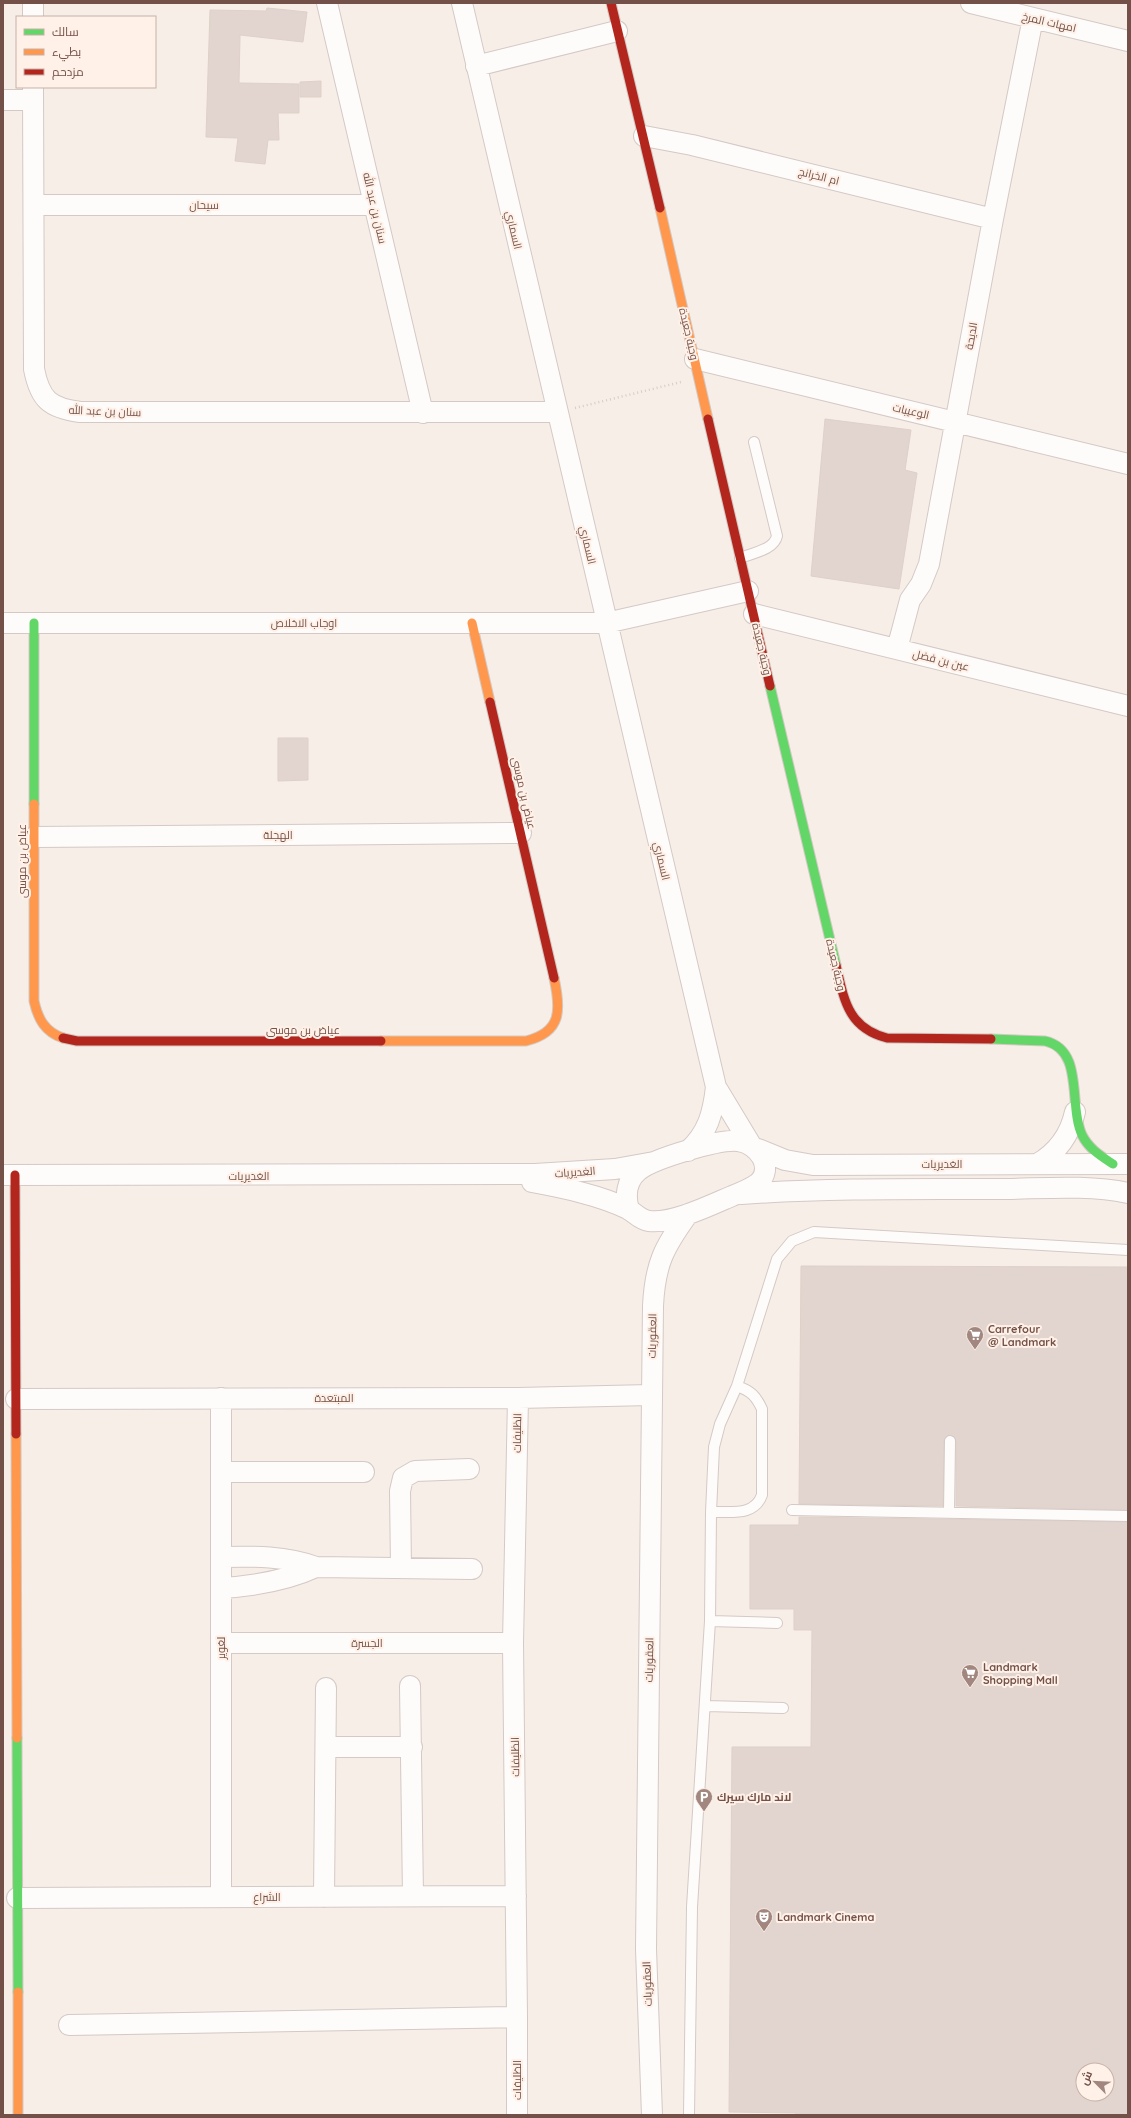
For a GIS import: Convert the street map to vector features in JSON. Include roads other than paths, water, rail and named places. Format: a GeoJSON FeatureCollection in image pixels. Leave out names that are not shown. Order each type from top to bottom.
{"type":"FeatureCollection","features":[{"type":"Feature","properties":{"kind":"street"},"geometry":{"type":"LineString","coordinates":[[34,3],[34,16]]}},
{"type":"Feature","properties":{"kind":"street","name":"سنان بن عبد الله"},"geometry":{"type":"LineString","coordinates":[[327,3],[423,413]]}},
{"type":"Feature","properties":{"kind":"street","name":"السماري"},"geometry":{"type":"LineString","coordinates":[[462,3],[556,412],[716,1087],[754,1147],[764,1167],[762,1177],[757,1184],[737,1194]]}},
{"type":"Feature","properties":{"kind":"street","name":"وجبة جعيدة"},"geometry":{"type":"LineString","coordinates":[[611,3],[644,136],[740,558],[844,998],[855,1022],[875,1035],[887,1038],[1031,1039],[1053,1043],[1067,1056],[1071,1065],[1076,1122],[1084,1140],[1096,1154],[1120,1164]]}},
{"type":"Feature","properties":{"kind":"street","name":"امهات المرخ"},"geometry":{"type":"LineString","coordinates":[[971,3],[1128,41]]}},
{"type":"Feature","properties":{"kind":"street","name":"الديحة"},"geometry":{"type":"LineString","coordinates":[[897,649],[910,600],[926,574],[956,422],[993,219],[1033,18]]}},
{"type":"Feature","properties":{"kind":"street"},"geometry":{"type":"LineString","coordinates":[[476,66],[617,31]]}},
{"type":"Feature","properties":{"kind":"street","name":"سنان بن عبد الله"},"geometry":{"type":"LineString","coordinates":[[3,100],[33,93],[34,369],[37,386],[46,400],[61,409],[88,412],[556,412]]}},
{"type":"Feature","properties":{"kind":"street","name":"ام الخرانج"},"geometry":{"type":"LineString","coordinates":[[644,136],[692,145],[993,219]]}},
{"type":"Feature","properties":{"kind":"street","name":"سيحان"},"geometry":{"type":"LineString","coordinates":[[34,205],[374,205]]}},
{"type":"Feature","properties":{"kind":"street","name":"الوعيبات"},"geometry":{"type":"LineString","coordinates":[[697,369],[956,422],[1128,464]]}},
{"type":"Feature","properties":{"kind":"street","name":"اوجاب الاخلاص"},"geometry":{"type":"LineString","coordinates":[[3,623],[606,623],[748,591]]}},
{"type":"Feature","properties":{"kind":"street","name":"عين بن فضل"},"geometry":{"type":"LineString","coordinates":[[754,614],[1128,706]]}},
{"type":"Feature","properties":{"kind":"street","name":"عياض بن موسى"},"geometry":{"type":"LineString","coordinates":[[34,623],[34,1001],[38,1018],[46,1030],[62,1038],[76,1041],[526,1041],[540,1038],[552,1028],[559,1015],[558,995],[472,623]]}},
{"type":"Feature","properties":{"kind":"street","name":"الهجلة"},"geometry":{"type":"LineString","coordinates":[[34,837],[521,833]]}},
{"type":"Feature","properties":{"kind":"street","name":"السماري"},"geometry":{"type":"LineString","coordinates":[[688,1151],[699,1141],[711,1118],[716,1087]]}},
{"type":"Feature","properties":{"kind":"street","name":"وجبة جعيدة"},"geometry":{"type":"LineString","coordinates":[[1037,1164],[1047,1158],[1063,1143],[1073,1123],[1075,1112]]}},
{"type":"Feature","properties":{"kind":"street","name":"الغديريات"},"geometry":{"type":"LineString","coordinates":[[9,1175],[575,1173],[654,1162],[724,1141],[739,1141],[785,1160],[813,1165],[1120,1164]]}},
{"type":"Feature","properties":{"kind":"street"},"geometry":{"type":"LineString","coordinates":[[629,1210],[626,1200],[630,1181],[637,1171],[654,1162]]}},
{"type":"Feature","properties":{"kind":"street","name":"الغديريات"},"geometry":{"type":"LineString","coordinates":[[495,1174],[576,1192],[629,1210],[638,1218],[648,1221],[688,1214],[737,1194]]}},
{"type":"Feature","properties":{"kind":"street"},"geometry":{"type":"LineString","coordinates":[[9,1175],[16,1399],[18,2115]]}},
{"type":"Feature","properties":{"kind":"street"},"geometry":{"type":"LineString","coordinates":[[737,1194],[779,1192],[1128,1187]]}},
{"type":"Feature","properties":{"kind":"street"},"geometry":{"type":"LineString","coordinates":[[1106,1188],[1128,1193]]}},
{"type":"Feature","properties":{"kind":"street","name":"العقوريات"},"geometry":{"type":"LineString","coordinates":[[652,2115],[649,2082],[646,1924],[651,1395],[654,1284],[667,1244],[688,1214]]}},
{"type":"Feature","properties":{"kind":"street","name":"المبتعدة"},"geometry":{"type":"LineString","coordinates":[[16,1399],[518,1398],[651,1395]]}},
{"type":"Feature","properties":{"kind":"street","name":"لغوير"},"geometry":{"type":"LineString","coordinates":[[221,1398],[221,1897]]}},
{"type":"Feature","properties":{"kind":"street","name":"الظليفات"},"geometry":{"type":"LineString","coordinates":[[516,2115],[517,2016],[513,1643],[518,1398]]}},
{"type":"Feature","properties":{"kind":"street"},"geometry":{"type":"LineString","coordinates":[[401,1568],[400,1491],[403,1478],[414,1471],[469,1469]]}},
{"type":"Feature","properties":{"kind":"street"},"geometry":{"type":"LineString","coordinates":[[222,1472],[364,1472]]}},
{"type":"Feature","properties":{"kind":"street"},"geometry":{"type":"LineString","coordinates":[[221,1557],[273,1558],[303,1562],[316,1567],[472,1568]]}},
{"type":"Feature","properties":{"kind":"street"},"geometry":{"type":"LineString","coordinates":[[221,1588],[273,1582],[316,1567]]}},
{"type":"Feature","properties":{"kind":"street","name":"الجسرة"},"geometry":{"type":"LineString","coordinates":[[222,1643],[513,1643]]}},
{"type":"Feature","properties":{"kind":"street"},"geometry":{"type":"LineString","coordinates":[[410,1686],[414,1896]]}},
{"type":"Feature","properties":{"kind":"street"},"geometry":{"type":"LineString","coordinates":[[324,1897],[326,1688]]}},
{"type":"Feature","properties":{"kind":"street"},"geometry":{"type":"LineString","coordinates":[[326,1747],[412,1747]]}},
{"type":"Feature","properties":{"kind":"street","name":"الشراع"},"geometry":{"type":"LineString","coordinates":[[18,1898],[516,1896]]}},
{"type":"Feature","properties":{"kind":"street"},"geometry":{"type":"LineString","coordinates":[[69,2025],[517,2016]]}},
{"type":"Feature","properties":{"kind":"street"},"geometry":{"type":"LineString","coordinates":[[638,2115],[642,2108],[649,2082]]}},
{"type":"Feature","properties":{"kind":"lane"},"geometry":{"type":"LineString","coordinates":[[740,558],[774,544],[777,536],[754,442]]}},
{"type":"Feature","properties":{"kind":"lane"},"geometry":{"type":"LineString","coordinates":[[689,2115],[692,1907],[706,1706],[710,1621],[713,1459],[716,1435],[737,1386],[777,1259],[792,1241],[802,1235],[814,1232],[1128,1250]]}},
{"type":"Feature","properties":{"kind":"lane"},"geometry":{"type":"LineString","coordinates":[[711,1512],[747,1511],[759,1502],[762,1495],[762,1409],[757,1398],[748,1390],[737,1386]]}},
{"type":"Feature","properties":{"kind":"lane"},"geometry":{"type":"LineString","coordinates":[[948,1512],[950,1441]]}},
{"type":"Feature","properties":{"kind":"lane"},"geometry":{"type":"LineString","coordinates":[[792,1510],[1128,1516]]}},
{"type":"Feature","properties":{"kind":"lane"},"geometry":{"type":"LineString","coordinates":[[710,1621],[777,1623]]}},
{"type":"Feature","properties":{"kind":"lane"},"geometry":{"type":"LineString","coordinates":[[706,1706],[783,1708]]}},
{"type":"Feature","properties":{"kind":"place","name":"Carrefour @ Landmark"},"geometry":{"type":"Point","coordinates":[975,1350]}},
{"type":"Feature","properties":{"kind":"place","name":"Landmark Shopping Mall"},"geometry":{"type":"Point","coordinates":[970,1688]}},
{"type":"Feature","properties":{"kind":"place","name":"لاند مارك سيرك"},"geometry":{"type":"Point","coordinates":[704,1812]}},
{"type":"Feature","properties":{"kind":"place","name":"Landmark Cinema"},"geometry":{"type":"Point","coordinates":[764,1932]}}]}
